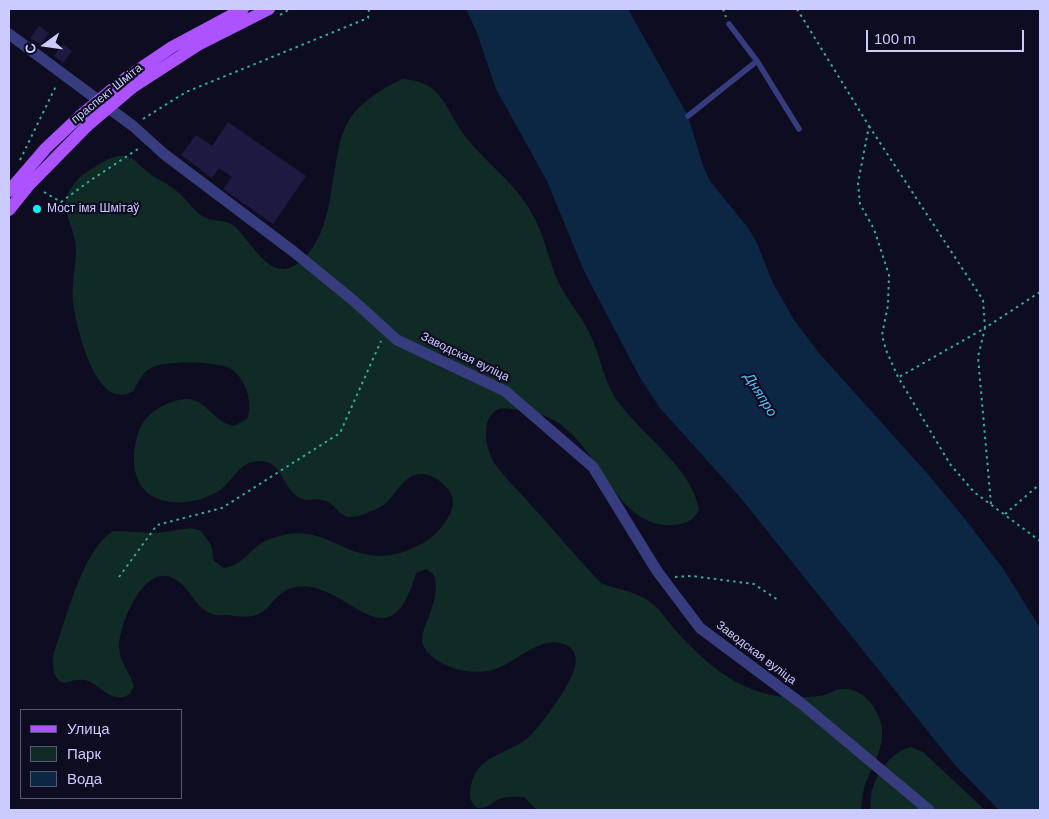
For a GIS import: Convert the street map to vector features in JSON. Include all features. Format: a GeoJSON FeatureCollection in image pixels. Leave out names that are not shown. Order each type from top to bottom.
{"type":"FeatureCollection","features":[{"type":"Feature","properties":{"kind":"main road","name":"праспект Шміта"},"geometry":{"type":"LineString","coordinates":[[9,192],[46,148],[84,121],[172,47],[243,9]]}},
{"type":"Feature","properties":{"kind":"main road","name":"праспект Шміта"},"geometry":{"type":"LineString","coordinates":[[129,83],[269,9]]}},
{"type":"Feature","properties":{"kind":"main road","name":"праспект Шміта"},"geometry":{"type":"LineString","coordinates":[[9,210],[84,121]]}},
{"type":"Feature","properties":{"kind":"street","name":"Заводская вуліца"},"geometry":{"type":"LineString","coordinates":[[9,34],[62,72],[301,258],[354,301],[397,340],[505,391],[593,467],[665,582],[700,628],[802,704],[929,810]]}},
{"type":"Feature","properties":{"kind":"lane"},"geometry":{"type":"LineString","coordinates":[[729,24],[757,61],[799,129]]}},
{"type":"Feature","properties":{"kind":"lane"},"geometry":{"type":"LineString","coordinates":[[688,116],[757,61]]}},
{"type":"Feature","properties":{"kind":"path"},"geometry":{"type":"LineString","coordinates":[[132,126],[186,92],[368,18],[369,9]]}},
{"type":"Feature","properties":{"kind":"path"},"geometry":{"type":"LineString","coordinates":[[797,9],[869,126],[983,300],[986,328],[978,357],[991,504]]}},
{"type":"Feature","properties":{"kind":"path"},"geometry":{"type":"LineString","coordinates":[[16,167],[62,72]]}},
{"type":"Feature","properties":{"kind":"path"},"geometry":{"type":"LineString","coordinates":[[869,126],[858,183],[860,204],[874,229],[888,275],[888,305],[882,335],[898,378],[950,464],[974,492],[1040,541]]}},
{"type":"Feature","properties":{"kind":"path"},"geometry":{"type":"LineString","coordinates":[[44,192],[61,202],[90,180],[150,141]]}},
{"type":"Feature","properties":{"kind":"path"},"geometry":{"type":"LineString","coordinates":[[898,378],[986,328],[1040,292]]}},
{"type":"Feature","properties":{"kind":"path"},"geometry":{"type":"LineString","coordinates":[[119,577],[157,525],[222,508],[340,433],[386,330]]}},
{"type":"Feature","properties":{"kind":"path"},"geometry":{"type":"LineString","coordinates":[[1005,514],[1040,484]]}},
{"type":"Feature","properties":{"kind":"path"},"geometry":{"type":"LineString","coordinates":[[665,582],[673,577],[692,576],[754,584],[778,600]]}},
{"type":"Feature","properties":{"kind":"green space"},"geometry":{"type":"Polygon","coordinates":[[[402,79],[426,85],[441,98],[465,136],[515,190],[530,210],[538,226],[559,284],[589,332],[614,396],[624,410],[675,464],[694,494],[699,510],[689,521],[674,525],[655,523],[640,516],[614,490],[591,457],[566,429],[544,415],[531,412],[504,408],[498,409],[490,416],[487,422],[486,436],[489,451],[495,464],[601,583],[645,598],[658,609],[674,629],[696,651],[726,676],[748,688],[775,696],[808,697],[850,689],[867,699],[879,717],[882,738],[877,757],[864,788],[861,810],[537,810],[524,797],[515,796],[499,799],[487,807],[477,808],[472,803],[470,795],[475,774],[487,760],[522,742],[536,730],[569,682],[576,657],[568,646],[558,642],[539,645],[501,667],[484,672],[464,671],[436,660],[429,654],[422,641],[436,586],[434,575],[426,569],[416,573],[405,601],[393,615],[380,618],[365,613],[333,595],[315,588],[296,587],[284,592],[259,614],[254,616],[217,615],[209,613],[202,608],[177,580],[171,577],[160,576],[151,580],[142,589],[134,600],[123,626],[119,648],[121,658],[134,686],[130,694],[124,697],[113,696],[88,681],[79,680],[64,683],[55,675],[53,666],[54,652],[77,586],[93,553],[113,531],[158,533],[191,528],[201,531],[211,545],[214,561],[224,568],[237,563],[258,545],[276,537],[289,534],[305,534],[319,537],[361,553],[376,556],[393,555],[428,540],[440,529],[449,516],[453,504],[452,497],[446,486],[434,477],[424,474],[406,480],[381,507],[356,517],[350,517],[345,516],[325,501],[300,498],[289,488],[273,465],[259,461],[252,462],[241,468],[223,488],[206,497],[194,501],[181,502],[157,499],[147,493],[140,483],[134,466],[137,437],[146,418],[165,405],[181,399],[191,399],[205,407],[217,418],[234,426],[247,419],[249,413],[249,398],[244,383],[229,368],[213,364],[189,362],[165,364],[149,369],[142,376],[133,391],[120,395],[108,390],[90,364],[78,329],[73,302],[76,249],[66,202],[72,187],[86,173],[114,157],[123,156],[135,160],[147,172],[176,190],[200,215],[208,219],[233,225],[269,264],[287,269],[297,264],[311,250],[321,233],[327,213],[338,152],[343,133],[351,117],[381,90],[402,79]]]}},
{"type":"Feature","properties":{"kind":"green space"},"geometry":{"type":"Polygon","coordinates":[[[911,747],[923,752],[985,810],[871,810],[872,791],[880,772],[894,756],[902,750],[911,747]]]}},
{"type":"Feature","properties":{"kind":"water","name":"Дняпро"},"geometry":{"type":"Polygon","coordinates":[[[466,9],[628,9],[688,116],[703,166],[710,181],[748,228],[756,241],[772,281],[794,320],[819,353],[926,472],[965,519],[1004,570],[1040,628],[1040,810],[999,810],[954,764],[740,497],[660,408],[639,376],[584,271],[547,181],[496,89],[477,33],[466,9]]]}},
{"type":"Feature","properties":{"kind":"building"},"geometry":{"type":"Polygon","coordinates":[[[39,26],[49,33],[41,45],[30,38],[39,26]]]}},
{"type":"Feature","properties":{"kind":"building"},"geometry":{"type":"Polygon","coordinates":[[[63,44],[72,51],[63,63],[54,56],[63,44]]]}},
{"type":"Feature","properties":{"kind":"building"},"geometry":{"type":"Polygon","coordinates":[[[228,122],[306,176],[273,224],[223,189],[232,177],[219,168],[212,178],[181,155],[196,135],[212,146],[228,122]]]}},
{"type":"Feature","properties":{"kind":"place","name":"Мост імя Шмітаў"},"geometry":{"type":"Point","coordinates":[37,209]}}]}
